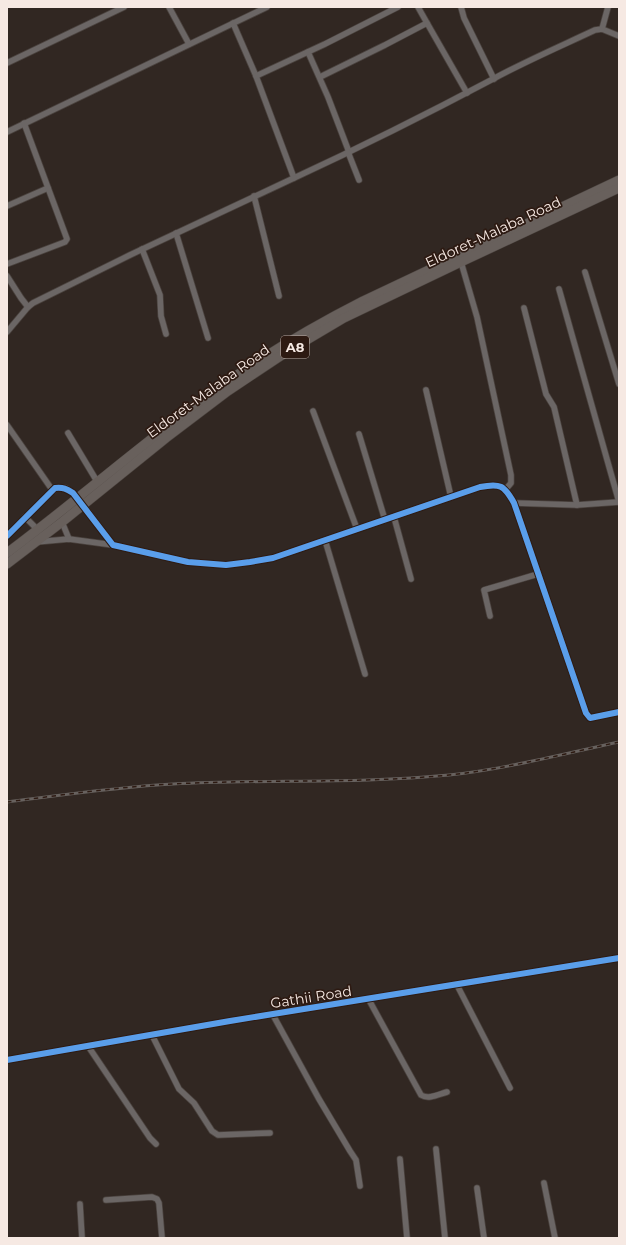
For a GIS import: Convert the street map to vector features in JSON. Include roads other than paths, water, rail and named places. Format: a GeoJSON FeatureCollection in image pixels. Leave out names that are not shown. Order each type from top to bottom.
{"type":"FeatureCollection","features":[{"type":"Feature","properties":{"kind":"highway","name":"Eldoret-Malaba Road"},"geometry":{"type":"LineString","coordinates":[[7,554],[217,389],[274,351],[326,320],[481,244],[619,180]]}},
{"type":"Feature","properties":{"kind":"highway","name":"Eldoret-Malaba Road"},"geometry":{"type":"LineString","coordinates":[[7,564],[62,522],[160,442],[228,391],[284,353],[344,318],[619,188]]}},
{"type":"Feature","properties":{"kind":"street"},"geometry":{"type":"LineString","coordinates":[[7,63],[124,7]]}},
{"type":"Feature","properties":{"kind":"street"},"geometry":{"type":"LineString","coordinates":[[169,7],[189,44]]}},
{"type":"Feature","properties":{"kind":"street"},"geometry":{"type":"LineString","coordinates":[[7,132],[267,7]]}},
{"type":"Feature","properties":{"kind":"street"},"geometry":{"type":"LineString","coordinates":[[256,76],[398,7]]}},
{"type":"Feature","properties":{"kind":"street"},"geometry":{"type":"LineString","coordinates":[[418,7],[467,93]]}},
{"type":"Feature","properties":{"kind":"street"},"geometry":{"type":"LineString","coordinates":[[460,7],[494,78]]}},
{"type":"Feature","properties":{"kind":"street"},"geometry":{"type":"LineString","coordinates":[[602,29],[608,7]]}},
{"type":"Feature","properties":{"kind":"street"},"geometry":{"type":"LineString","coordinates":[[233,23],[256,76],[294,178]]}},
{"type":"Feature","properties":{"kind":"street"},"geometry":{"type":"LineString","coordinates":[[320,77],[385,46],[427,23]]}},
{"type":"Feature","properties":{"kind":"street"},"geometry":{"type":"LineString","coordinates":[[7,332],[33,303],[142,249],[349,152],[494,78],[595,30],[602,29],[619,36]]}},
{"type":"Feature","properties":{"kind":"street"},"geometry":{"type":"LineString","coordinates":[[308,52],[320,77],[359,180]]}},
{"type":"Feature","properties":{"kind":"street"},"geometry":{"type":"LineString","coordinates":[[7,264],[66,241],[24,123]]}},
{"type":"Feature","properties":{"kind":"street"},"geometry":{"type":"LineString","coordinates":[[7,206],[48,188]]}},
{"type":"Feature","properties":{"kind":"street"},"geometry":{"type":"LineString","coordinates":[[254,196],[279,296]]}},
{"type":"Feature","properties":{"kind":"street"},"geometry":{"type":"LineString","coordinates":[[176,233],[208,338]]}},
{"type":"Feature","properties":{"kind":"street"},"geometry":{"type":"LineString","coordinates":[[142,249],[160,295],[161,316],[166,334]]}},
{"type":"Feature","properties":{"kind":"street"},"geometry":{"type":"LineString","coordinates":[[461,262],[477,317],[511,475],[512,483],[506,489]]}},
{"type":"Feature","properties":{"kind":"street"},"geometry":{"type":"LineString","coordinates":[[585,272],[619,384]]}},
{"type":"Feature","properties":{"kind":"street"},"geometry":{"type":"LineString","coordinates":[[7,276],[28,307]]}},
{"type":"Feature","properties":{"kind":"street"},"geometry":{"type":"LineString","coordinates":[[514,503],[578,504],[619,502],[559,289]]}},
{"type":"Feature","properties":{"kind":"street"},"geometry":{"type":"LineString","coordinates":[[524,308],[546,394],[554,407],[578,504]]}},
{"type":"Feature","properties":{"kind":"street"},"geometry":{"type":"LineString","coordinates":[[426,390],[451,496]]}},
{"type":"Feature","properties":{"kind":"street"},"geometry":{"type":"LineString","coordinates":[[313,411],[357,529]]}},
{"type":"Feature","properties":{"kind":"street"},"geometry":{"type":"LineString","coordinates":[[7,425],[53,491]]}},
{"type":"Feature","properties":{"kind":"street"},"geometry":{"type":"LineString","coordinates":[[68,433],[98,483]]}},
{"type":"Feature","properties":{"kind":"street"},"geometry":{"type":"LineString","coordinates":[[359,434],[385,520]]}},
{"type":"Feature","properties":{"kind":"street"},"geometry":{"type":"LineString","coordinates":[[34,543],[69,538],[113,545],[188,562],[226,565],[250,562],[273,558],[451,496],[480,487],[496,485],[506,489],[514,503],[588,717],[593,718],[619,712]]}},
{"type":"Feature","properties":{"kind":"street"},"geometry":{"type":"LineString","coordinates":[[7,536],[55,488],[66,488],[73,493]]}},
{"type":"Feature","properties":{"kind":"street"},"geometry":{"type":"LineString","coordinates":[[86,509],[113,545]]}},
{"type":"Feature","properties":{"kind":"street"},"geometry":{"type":"LineString","coordinates":[[25,517],[38,530]]}},
{"type":"Feature","properties":{"kind":"street"},"geometry":{"type":"LineString","coordinates":[[394,517],[410,579]]}},
{"type":"Feature","properties":{"kind":"street"},"geometry":{"type":"LineString","coordinates":[[62,522],[69,538]]}},
{"type":"Feature","properties":{"kind":"street"},"geometry":{"type":"LineString","coordinates":[[325,540],[365,674]]}},
{"type":"Feature","properties":{"kind":"street"},"geometry":{"type":"LineString","coordinates":[[490,616],[484,590],[538,574]]}},
{"type":"Feature","properties":{"kind":"street","name":"Gathii Road"},"geometry":{"type":"LineString","coordinates":[[7,1060],[619,959]]}},
{"type":"Feature","properties":{"kind":"street"},"geometry":{"type":"LineString","coordinates":[[457,985],[510,1088]]}},
{"type":"Feature","properties":{"kind":"street"},"geometry":{"type":"LineString","coordinates":[[369,1000],[421,1095],[428,1098],[447,1092]]}},
{"type":"Feature","properties":{"kind":"street"},"geometry":{"type":"LineString","coordinates":[[273,1015],[326,1112],[356,1160],[360,1186]]}},
{"type":"Feature","properties":{"kind":"street"},"geometry":{"type":"LineString","coordinates":[[152,1035],[179,1089],[194,1103],[215,1134],[270,1133]]}},
{"type":"Feature","properties":{"kind":"street"},"geometry":{"type":"LineString","coordinates":[[88,1046],[150,1138],[156,1144]]}},
{"type":"Feature","properties":{"kind":"street"},"geometry":{"type":"LineString","coordinates":[[436,1149],[445,1238]]}},
{"type":"Feature","properties":{"kind":"street"},"geometry":{"type":"LineString","coordinates":[[400,1160],[407,1238]]}},
{"type":"Feature","properties":{"kind":"street"},"geometry":{"type":"LineString","coordinates":[[544,1183],[556,1238]]}},
{"type":"Feature","properties":{"kind":"street"},"geometry":{"type":"LineString","coordinates":[[477,1188],[484,1238]]}},
{"type":"Feature","properties":{"kind":"street"},"geometry":{"type":"LineString","coordinates":[[106,1200],[154,1197],[157,1199],[159,1203],[162,1238]]}},
{"type":"Feature","properties":{"kind":"street"},"geometry":{"type":"LineString","coordinates":[[80,1204],[82,1238]]}},
{"type":"Feature","properties":{"kind":"railway"},"geometry":{"type":"LineString","coordinates":[[7,802],[152,785],[380,780],[449,775],[513,765],[619,742]]}}]}
